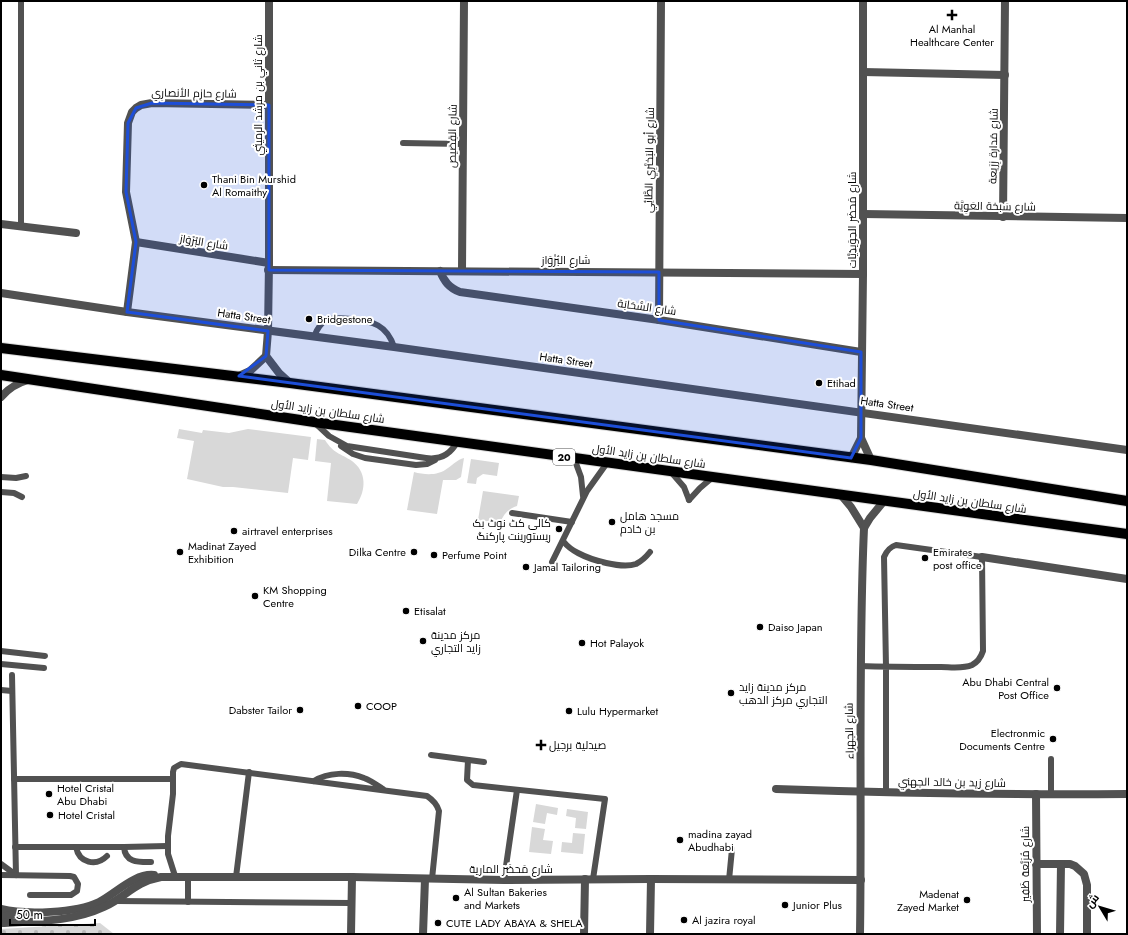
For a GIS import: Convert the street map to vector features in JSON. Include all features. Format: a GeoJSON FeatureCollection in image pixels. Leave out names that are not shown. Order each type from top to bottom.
{"type":"FeatureCollection","features":[{"type":"Feature","properties":{"kind":"main road","name":"شارع سلطان بن زايد الأول"},"geometry":{"type":"LineString","coordinates":[[1,348],[290,382],[872,460],[1127,501]]}},
{"type":"Feature","properties":{"kind":"main road","name":"شارع سلطان بن زايد الأول"},"geometry":{"type":"LineString","coordinates":[[1,375],[314,422],[1127,534]]}},
{"type":"Feature","properties":{"kind":"street","name":"شارع ثاني بن مرشد الرميثي"},"geometry":{"type":"LineString","coordinates":[[266,356],[268,330],[269,1]]}},
{"type":"Feature","properties":{"kind":"street","name":"شارع القِصَيص"},"geometry":{"type":"LineString","coordinates":[[462,270],[464,1]]}},
{"type":"Feature","properties":{"kind":"street","name":"شارع أبو البَختَرِي الطَّائِي"},"geometry":{"type":"LineString","coordinates":[[659,320],[661,1]]}},
{"type":"Feature","properties":{"kind":"street","name":"شارع مَحضَر الحِوَيذِيَّات"},"geometry":{"type":"LineString","coordinates":[[864,1],[861,438],[872,460]]}},
{"type":"Feature","properties":{"kind":"street","name":"شارع مَدارة زِرَيعة"},"geometry":{"type":"LineString","coordinates":[[1003,217],[1005,1]]}},
{"type":"Feature","properties":{"kind":"street"},"geometry":{"type":"LineString","coordinates":[[864,72],[1005,75]]}},
{"type":"Feature","properties":{"kind":"street","name":"شارع حازِم الأنصارِي"},"geometry":{"type":"LineString","coordinates":[[127,312],[136,242],[126,192],[128,123],[132,112],[141,105],[152,103],[269,105]]}},
{"type":"Feature","properties":{"kind":"street","name":"شارع سَبخة العَوِيَّة"},"geometry":{"type":"LineString","coordinates":[[863,214],[1127,218]]}},
{"type":"Feature","properties":{"kind":"street"},"geometry":{"type":"LineString","coordinates":[[1,224],[76,233]]}},
{"type":"Feature","properties":{"kind":"street","name":"شارع البُرْوَاز"},"geometry":{"type":"LineString","coordinates":[[136,242],[268,266],[440,271],[863,274]]}},
{"type":"Feature","properties":{"kind":"street","name":"شارع السَّحَابَة"},"geometry":{"type":"LineString","coordinates":[[440,271],[448,286],[460,292],[659,320],[862,352]]}},
{"type":"Feature","properties":{"kind":"street","name":"Hatta Street"},"geometry":{"type":"LineString","coordinates":[[1,293],[127,312],[394,347],[1127,450]]}},
{"type":"Feature","properties":{"kind":"street"},"geometry":{"type":"LineString","coordinates":[[239,376],[250,370],[266,356],[279,373],[290,382]]}},
{"type":"Feature","properties":{"kind":"street"},"geometry":{"type":"LineString","coordinates":[[1,397],[18,383],[28,380]]}},
{"type":"Feature","properties":{"kind":"street","name":"شارع مَحضَر الحِوَيذِيَّات"},"geometry":{"type":"LineString","coordinates":[[850,458],[861,438]]}},
{"type":"Feature","properties":{"kind":"street"},"geometry":{"type":"LineString","coordinates":[[841,495],[851,507],[864,528],[884,501]]}},
{"type":"Feature","properties":{"kind":"street","name":"شارع الجهراء"},"geometry":{"type":"LineString","coordinates":[[860,934],[860,666],[864,528]]}},
{"type":"Feature","properties":{"kind":"street"},"geometry":{"type":"LineString","coordinates":[[982,557],[1127,579]]}},
{"type":"Feature","properties":{"kind":"street","name":"شارع زيد بن خالد الجهني"},"geometry":{"type":"LineString","coordinates":[[776,789],[861,792],[1127,794]]}},
{"type":"Feature","properties":{"kind":"street","name":"شارع مُرَبَّعة ظَفِير"},"geometry":{"type":"LineString","coordinates":[[1036,794],[1037,934]]}},
{"type":"Feature","properties":{"kind":"street"},"geometry":{"type":"LineString","coordinates":[[1036,864],[1061,864],[1075,866],[1084,874],[1086,879],[1086,934]]}},
{"type":"Feature","properties":{"kind":"street"},"geometry":{"type":"LineString","coordinates":[[1060,934],[1061,864]]}},
{"type":"Feature","properties":{"kind":"street","name":"شارع مَحضَر المارية"},"geometry":{"type":"LineString","coordinates":[[1,909],[25,912],[58,911],[86,906],[110,896],[142,876],[151,875],[160,877]]}},
{"type":"Feature","properties":{"kind":"street","name":"شارع مَحضَر المارية"},"geometry":{"type":"LineString","coordinates":[[1,923],[16,923],[74,917],[95,911],[116,901],[137,885],[152,878],[175,876],[504,880],[861,880]]}},
{"type":"Feature","properties":{"kind":"street"},"geometry":{"type":"LineString","coordinates":[[351,934],[352,877]]}},
{"type":"Feature","properties":{"kind":"street"},"geometry":{"type":"LineString","coordinates":[[423,934],[428,879]]}},
{"type":"Feature","properties":{"kind":"street"},"geometry":{"type":"LineString","coordinates":[[584,934],[589,879]]}},
{"type":"Feature","properties":{"kind":"street"},"geometry":{"type":"LineString","coordinates":[[650,934],[651,879]]}},
{"type":"Feature","properties":{"kind":"street","name":"شارع مَحضَر المارية"},"geometry":{"type":"LineString","coordinates":[[1,917],[25,912]]}},
{"type":"Feature","properties":{"kind":"lane"},"geometry":{"type":"LineString","coordinates":[[21,1],[21,226]]}},
{"type":"Feature","properties":{"kind":"lane"},"geometry":{"type":"LineString","coordinates":[[403,142],[463,144]]}},
{"type":"Feature","properties":{"kind":"lane"},"geometry":{"type":"LineString","coordinates":[[314,337],[316,329],[328,319],[336,317],[369,321],[388,333],[394,347]]}},
{"type":"Feature","properties":{"kind":"lane"},"geometry":{"type":"LineString","coordinates":[[314,422],[329,436],[357,448],[426,458],[437,458],[448,454],[457,442]]}},
{"type":"Feature","properties":{"kind":"lane"},"geometry":{"type":"LineString","coordinates":[[574,458],[583,484],[583,499]]}},
{"type":"Feature","properties":{"kind":"lane"},"geometry":{"type":"LineString","coordinates":[[552,562],[583,499],[594,480],[607,463]]}},
{"type":"Feature","properties":{"kind":"lane"},"geometry":{"type":"LineString","coordinates":[[671,472],[684,488],[689,500],[700,488],[713,478]]}},
{"type":"Feature","properties":{"kind":"lane"},"geometry":{"type":"LineString","coordinates":[[1,476],[16,478],[26,476]]}},
{"type":"Feature","properties":{"kind":"lane"},"geometry":{"type":"LineString","coordinates":[[1,492],[14,493],[22,498]]}},
{"type":"Feature","properties":{"kind":"lane"},"geometry":{"type":"LineString","coordinates":[[512,513],[572,522]]}},
{"type":"Feature","properties":{"kind":"lane"},"geometry":{"type":"LineString","coordinates":[[563,541],[577,552],[585,556],[624,566],[636,564],[650,552]]}},
{"type":"Feature","properties":{"kind":"lane"},"geometry":{"type":"LineString","coordinates":[[860,666],[886,666],[949,667],[967,666],[973,664],[981,656],[983,651],[982,557],[896,545],[888,549],[884,557],[886,666],[886,792]]}},
{"type":"Feature","properties":{"kind":"lane"},"geometry":{"type":"LineString","coordinates":[[1,650],[45,656]]}},
{"type":"Feature","properties":{"kind":"lane"},"geometry":{"type":"LineString","coordinates":[[1,664],[44,668]]}},
{"type":"Feature","properties":{"kind":"lane"},"geometry":{"type":"LineString","coordinates":[[12,675],[16,875]]}},
{"type":"Feature","properties":{"kind":"lane"},"geometry":{"type":"LineString","coordinates":[[1,690],[12,691]]}},
{"type":"Feature","properties":{"kind":"lane"},"geometry":{"type":"LineString","coordinates":[[431,756],[484,762]]}},
{"type":"Feature","properties":{"kind":"lane"},"geometry":{"type":"LineString","coordinates":[[1051,759],[1051,794]]}},
{"type":"Feature","properties":{"kind":"lane"},"geometry":{"type":"LineString","coordinates":[[468,760],[467,780],[477,786],[605,799],[589,879]]}},
{"type":"Feature","properties":{"kind":"lane"},"geometry":{"type":"LineString","coordinates":[[175,876],[169,862],[167,846],[173,794],[172,779],[174,768],[181,764],[427,796],[437,805],[439,811],[428,879]]}},
{"type":"Feature","properties":{"kind":"lane"},"geometry":{"type":"LineString","coordinates":[[236,877],[248,772]]}},
{"type":"Feature","properties":{"kind":"lane"},"geometry":{"type":"LineString","coordinates":[[314,781],[330,774],[358,776],[365,778],[384,790]]}},
{"type":"Feature","properties":{"kind":"lane"},"geometry":{"type":"LineString","coordinates":[[14,779],[172,779]]}},
{"type":"Feature","properties":{"kind":"lane"},"geometry":{"type":"LineString","coordinates":[[504,880],[517,790]]}},
{"type":"Feature","properties":{"kind":"lane"},"geometry":{"type":"LineString","coordinates":[[15,847],[167,846]]}},
{"type":"Feature","properties":{"kind":"lane"},"geometry":{"type":"LineString","coordinates":[[76,847],[79,856],[86,862],[100,862],[107,856]]}},
{"type":"Feature","properties":{"kind":"lane"},"geometry":{"type":"LineString","coordinates":[[124,847],[126,855],[130,860],[137,862],[151,862]]}},
{"type":"Feature","properties":{"kind":"lane"},"geometry":{"type":"LineString","coordinates":[[729,880],[732,849]]}},
{"type":"Feature","properties":{"kind":"lane"},"geometry":{"type":"LineString","coordinates":[[1,864],[16,875]]}},
{"type":"Feature","properties":{"kind":"lane"},"geometry":{"type":"LineString","coordinates":[[1,875],[70,876],[74,878],[78,884],[77,891],[71,895],[30,895]]}},
{"type":"Feature","properties":{"kind":"lane"},"geometry":{"type":"LineString","coordinates":[[188,876],[188,902]]}},
{"type":"Feature","properties":{"kind":"lane"},"geometry":{"type":"LineString","coordinates":[[116,901],[351,903]]}},
{"type":"Feature","properties":{"kind":"highlighted area"},"geometry":{"type":"Polygon","coordinates":[[[152,103],[269,105],[269,270],[659,272],[659,320],[861,352],[861,438],[851,458],[239,376],[266,356],[268,331],[127,312],[136,242],[126,192],[128,123],[136,108],[152,103]]]}},
{"type":"Feature","properties":{"kind":"green space"},"geometry":{"type":"Polygon","coordinates":[[[179,429],[202,433],[203,430],[229,433],[248,429],[311,437],[308,460],[293,458],[288,493],[223,487],[187,479],[194,441],[177,438],[179,429]]]}},
{"type":"Feature","properties":{"kind":"green space"},"geometry":{"type":"Polygon","coordinates":[[[317,439],[325,440],[334,451],[357,465],[364,481],[362,493],[357,504],[327,501],[331,463],[315,461],[317,439]]]}},
{"type":"Feature","properties":{"kind":"green space"},"geometry":{"type":"Polygon","coordinates":[[[464,458],[461,477],[456,480],[443,480],[437,514],[407,510],[414,472],[436,474],[444,471],[457,461],[464,458]]]}},
{"type":"Feature","properties":{"kind":"green space"},"geometry":{"type":"Polygon","coordinates":[[[471,459],[499,463],[497,476],[483,474],[477,478],[476,484],[467,483],[471,459]]]}},
{"type":"Feature","properties":{"kind":"green space"},"geometry":{"type":"Polygon","coordinates":[[[483,491],[519,496],[517,506],[507,512],[500,523],[478,520],[483,491]]]}},
{"type":"Feature","properties":{"kind":"green space"},"geometry":{"type":"Polygon","coordinates":[[[536,804],[558,808],[557,815],[547,813],[545,824],[533,822],[536,804]]]}},
{"type":"Feature","properties":{"kind":"green space"},"geometry":{"type":"Polygon","coordinates":[[[567,809],[588,812],[586,829],[575,828],[576,818],[566,816],[567,809]]]}},
{"type":"Feature","properties":{"kind":"green space"},"geometry":{"type":"Polygon","coordinates":[[[532,827],[545,829],[543,840],[553,841],[551,854],[529,852],[532,827]]]}},
{"type":"Feature","properties":{"kind":"green space"},"geometry":{"type":"Polygon","coordinates":[[[573,833],[585,834],[583,854],[561,852],[562,842],[572,843],[573,833]]]}},
{"type":"Feature","properties":{"kind":"green space"},"geometry":{"type":"Polygon","coordinates":[[[100,923],[114,934],[1,934],[1,929],[100,923]]]}},
{"type":"Feature","properties":{"kind":"place","name":"Al Manhal Healthcare Center"},"geometry":{"type":"Point","coordinates":[952,15]}},
{"type":"Feature","properties":{"kind":"place","name":"Thani Bin Murshid Al Romaithy"},"geometry":{"type":"Point","coordinates":[204,185]}},
{"type":"Feature","properties":{"kind":"place","name":"Bridgestone"},"geometry":{"type":"Point","coordinates":[309,319]}},
{"type":"Feature","properties":{"kind":"place","name":"Etihad"},"geometry":{"type":"Point","coordinates":[819,383]}},
{"type":"Feature","properties":{"kind":"place","name":"مسجد هامل بن خادم"},"geometry":{"type":"Point","coordinates":[612,522]}},
{"type":"Feature","properties":{"kind":"place","name":"کالی کٹ نوٹ بک ریستورینت پارکنگ"},"geometry":{"type":"Point","coordinates":[559,529]}},
{"type":"Feature","properties":{"kind":"place","name":"airtravel enterprises"},"geometry":{"type":"Point","coordinates":[234,531]}},
{"type":"Feature","properties":{"kind":"place","name":"Madinat Zayed Exhibition"},"geometry":{"type":"Point","coordinates":[180,552]}},
{"type":"Feature","properties":{"kind":"place","name":"Dilka Centre"},"geometry":{"type":"Point","coordinates":[414,552]}},
{"type":"Feature","properties":{"kind":"place","name":"Perfume Point"},"geometry":{"type":"Point","coordinates":[434,555]}},
{"type":"Feature","properties":{"kind":"place","name":"Emirates post office"},"geometry":{"type":"Point","coordinates":[925,558]}},
{"type":"Feature","properties":{"kind":"place","name":"Jamal Tailoring"},"geometry":{"type":"Point","coordinates":[526,567]}},
{"type":"Feature","properties":{"kind":"place","name":"KM Shopping Centre"},"geometry":{"type":"Point","coordinates":[255,596]}},
{"type":"Feature","properties":{"kind":"place","name":"Etisalat"},"geometry":{"type":"Point","coordinates":[406,611]}},
{"type":"Feature","properties":{"kind":"place","name":"Daiso Japan"},"geometry":{"type":"Point","coordinates":[760,627]}},
{"type":"Feature","properties":{"kind":"place","name":"مركز مدينة زايد التجاري"},"geometry":{"type":"Point","coordinates":[423,641]}},
{"type":"Feature","properties":{"kind":"place","name":"Hot Palayok"},"geometry":{"type":"Point","coordinates":[582,643]}},
{"type":"Feature","properties":{"kind":"place","name":"Abu Dhabi Central Post Office"},"geometry":{"type":"Point","coordinates":[1057,688]}},
{"type":"Feature","properties":{"kind":"place","name":"مركز مدينة زايد التجاري مركز الدهب"},"geometry":{"type":"Point","coordinates":[731,693]}},
{"type":"Feature","properties":{"kind":"place","name":"COOP"},"geometry":{"type":"Point","coordinates":[358,706]}},
{"type":"Feature","properties":{"kind":"place","name":"Dabster Tailor"},"geometry":{"type":"Point","coordinates":[300,710]}},
{"type":"Feature","properties":{"kind":"place","name":"Lulu Hypermarket"},"geometry":{"type":"Point","coordinates":[569,711]}},
{"type":"Feature","properties":{"kind":"place","name":"Electronmic Documents Centre"},"geometry":{"type":"Point","coordinates":[1053,739]}},
{"type":"Feature","properties":{"kind":"place","name":"صيدلية برجيل"},"geometry":{"type":"Point","coordinates":[541,745]}},
{"type":"Feature","properties":{"kind":"place","name":"Hotel Cristal Abu Dhabi"},"geometry":{"type":"Point","coordinates":[49,794]}},
{"type":"Feature","properties":{"kind":"place","name":"Hotel Cristal"},"geometry":{"type":"Point","coordinates":[50,815]}},
{"type":"Feature","properties":{"kind":"place","name":"madina zayad Abudhabi"},"geometry":{"type":"Point","coordinates":[680,840]}},
{"type":"Feature","properties":{"kind":"place","name":"Al Sultan Bakeries and Markets"},"geometry":{"type":"Point","coordinates":[456,898]}},
{"type":"Feature","properties":{"kind":"place","name":"Madenat Zayed Market"},"geometry":{"type":"Point","coordinates":[967,900]}},
{"type":"Feature","properties":{"kind":"place","name":"Junior Plus"},"geometry":{"type":"Point","coordinates":[785,905]}},
{"type":"Feature","properties":{"kind":"place","name":"Al jazira royal"},"geometry":{"type":"Point","coordinates":[684,920]}},
{"type":"Feature","properties":{"kind":"place","name":"CUTE LADY ABAYA & SHELA"},"geometry":{"type":"Point","coordinates":[438,923]}}]}
